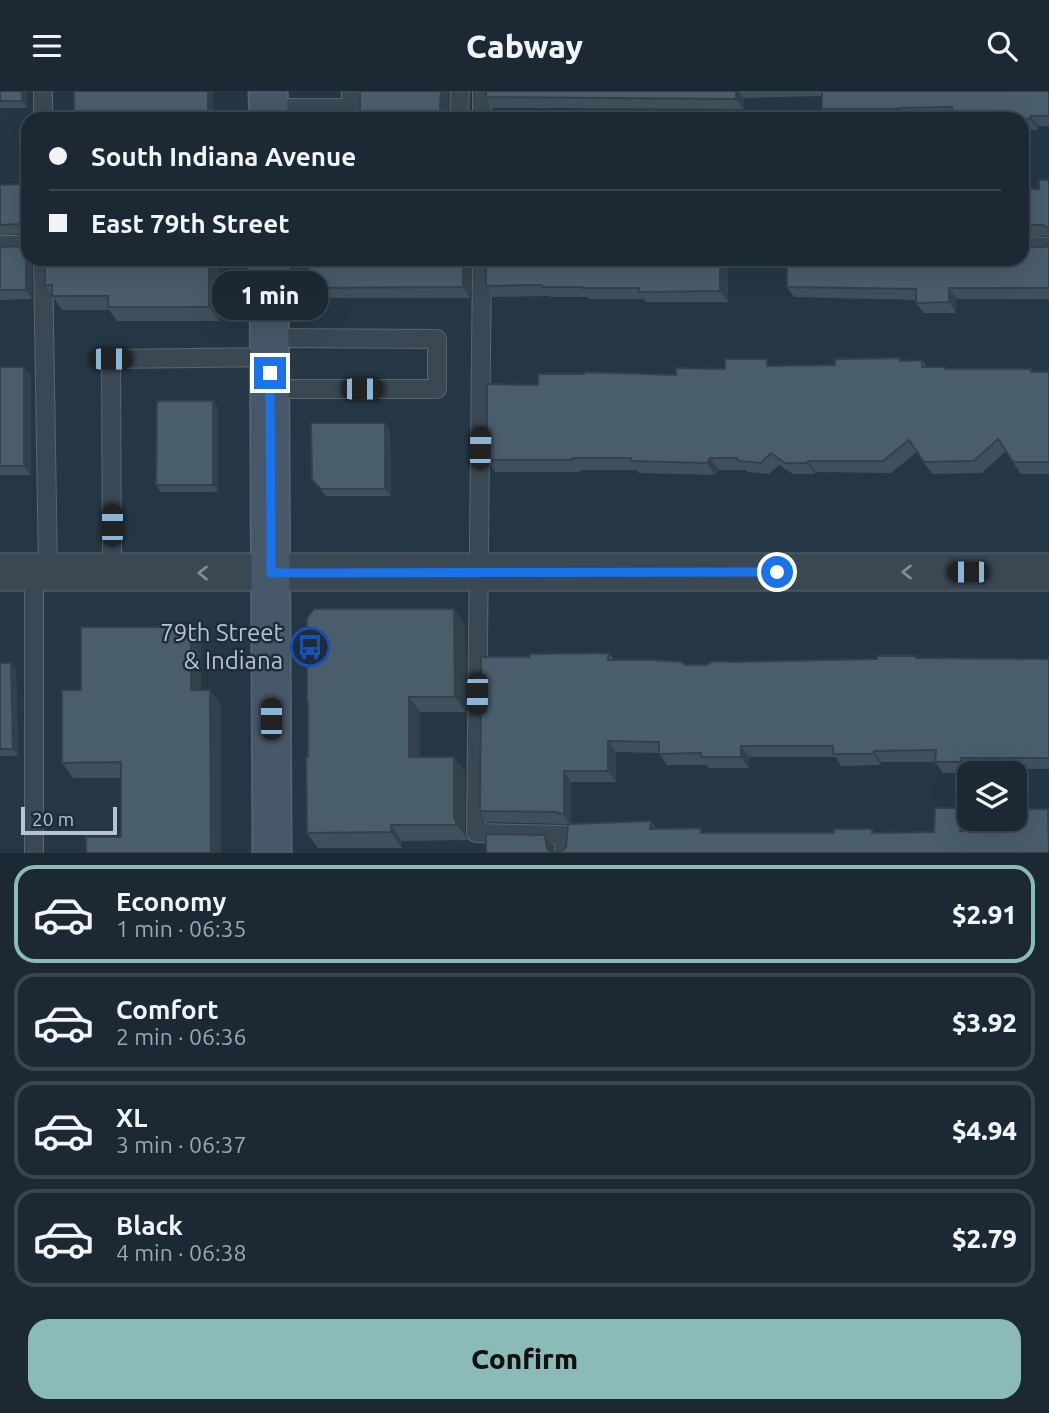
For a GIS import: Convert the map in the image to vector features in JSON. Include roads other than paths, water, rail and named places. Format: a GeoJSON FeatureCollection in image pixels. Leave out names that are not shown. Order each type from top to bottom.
{"type":"FeatureCollection","features":[{"type":"Feature","properties":{"kind":"main road"},"geometry":{"type":"LineString","coordinates":[[269,266],[272,853]]}},
{"type":"Feature","properties":{"kind":"street"},"geometry":{"type":"LineString","coordinates":[[27,572],[1049,572]]}},
{"type":"Feature","properties":{"kind":"lane"},"geometry":{"type":"LineString","coordinates":[[43,91],[43,112]]}},
{"type":"Feature","properties":{"kind":"lane"},"geometry":{"type":"LineString","coordinates":[[460,91],[460,112]]}},
{"type":"Feature","properties":{"kind":"lane"},"geometry":{"type":"LineString","coordinates":[[482,91],[482,112]]}},
{"type":"Feature","properties":{"kind":"lane"},"geometry":{"type":"LineString","coordinates":[[268,106],[353,106]]}},
{"type":"Feature","properties":{"kind":"lane"},"geometry":{"type":"LineString","coordinates":[[0,245],[21,245]]}},
{"type":"Feature","properties":{"kind":"lane"},"geometry":{"type":"LineString","coordinates":[[1029,246],[1049,247]]}},
{"type":"Feature","properties":{"kind":"lane"},"geometry":{"type":"LineString","coordinates":[[34,853],[27,572],[43,266]]}},
{"type":"Feature","properties":{"kind":"lane"},"geometry":{"type":"LineString","coordinates":[[482,266],[476,833],[564,835],[564,853]]}},
{"type":"Feature","properties":{"kind":"lane"},"geometry":{"type":"LineString","coordinates":[[112,573],[111,359],[270,361],[437,339],[437,389],[270,361]]}},
{"type":"Feature","properties":{"kind":"place","name":"79th Street & Indiana"},"geometry":{"type":"Point","coordinates":[310,647]}}]}
